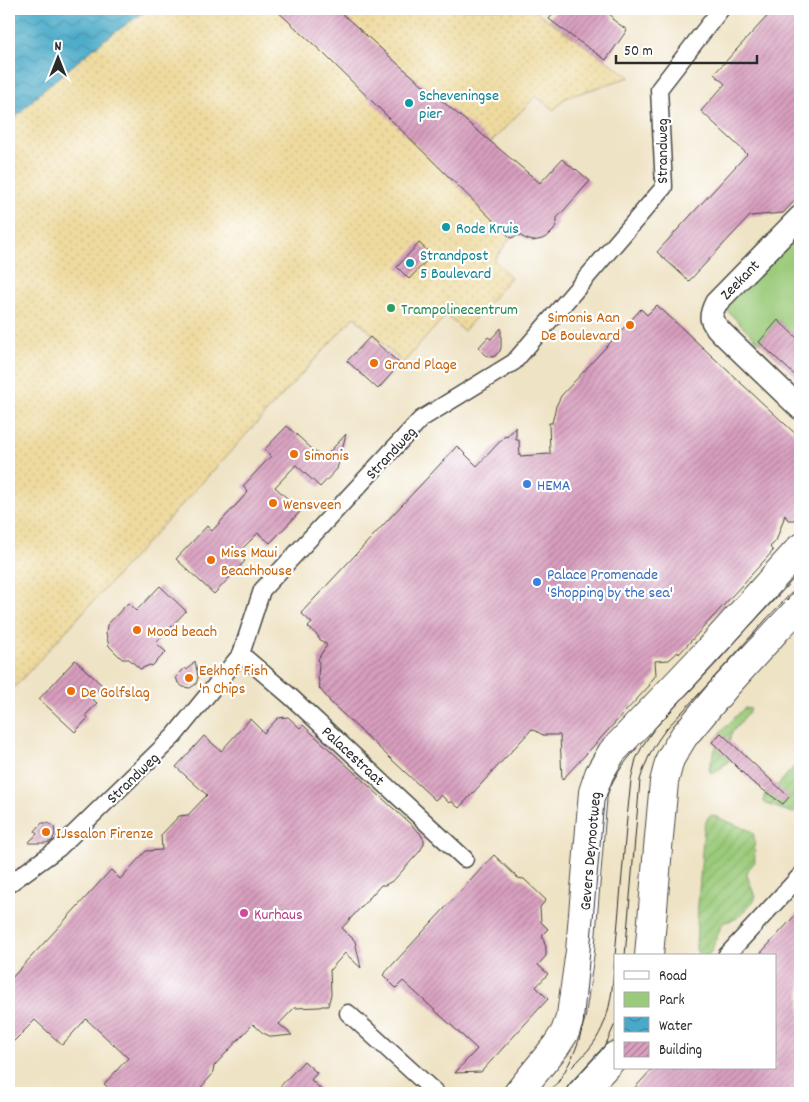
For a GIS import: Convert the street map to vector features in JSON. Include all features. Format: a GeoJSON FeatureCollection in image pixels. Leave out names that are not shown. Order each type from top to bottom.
{"type":"FeatureCollection","features":[{"type":"Feature","properties":{"kind":"main road","name":"Gevers Deynootweg"},"geometry":{"type":"LineString","coordinates":[[518,1093],[556,1046],[565,1032],[571,1015],[580,951],[593,792],[599,774],[612,752],[705,654],[800,548]]}},
{"type":"Feature","properties":{"kind":"main road"},"geometry":{"type":"LineString","coordinates":[[649,954],[664,782],[670,760],[684,736],[725,687],[800,605]]}},
{"type":"Feature","properties":{"kind":"main road"},"geometry":{"type":"LineString","coordinates":[[581,1093],[614,1057]]}},
{"type":"Feature","properties":{"kind":"street","name":"Strandweg"},"geometry":{"type":"LineString","coordinates":[[9,884],[59,848],[174,736],[241,654],[262,590],[421,419],[514,362],[664,187],[660,89],[721,9]]}},
{"type":"Feature","properties":{"kind":"street","name":"Zeekant"},"geometry":{"type":"LineString","coordinates":[[800,217],[716,303],[711,313],[712,322],[722,333],[800,408]]}},
{"type":"Feature","properties":{"kind":"street","name":"Palacestraat"},"geometry":{"type":"LineString","coordinates":[[241,654],[291,697],[465,859]]}},
{"type":"Feature","properties":{"kind":"street"},"geometry":{"type":"LineString","coordinates":[[728,954],[800,876]]}},
{"type":"Feature","properties":{"kind":"street"},"geometry":{"type":"LineString","coordinates":[[348,1013],[436,1093]]}},
{"type":"Feature","properties":{"kind":"green space"},"geometry":{"type":"Polygon","coordinates":[[[800,221],[800,341],[778,320],[759,342],[721,305],[800,221]]]}},
{"type":"Feature","properties":{"kind":"green space"},"geometry":{"type":"Polygon","coordinates":[[[745,708],[751,709],[731,734],[729,744],[738,752],[718,771],[710,772],[709,768],[721,732],[745,708]]]}},
{"type":"Feature","properties":{"kind":"green space"},"geometry":{"type":"Polygon","coordinates":[[[800,760],[800,809],[793,813],[766,804],[764,796],[767,791],[776,787],[800,760]]]}},
{"type":"Feature","properties":{"kind":"green space"},"geometry":{"type":"Polygon","coordinates":[[[712,815],[751,831],[754,835],[755,862],[748,870],[747,875],[755,900],[736,919],[722,924],[709,954],[698,954],[696,949],[698,904],[704,827],[708,817],[712,815]]]}},
{"type":"Feature","properties":{"kind":"sand"},"geometry":{"type":"Polygon","coordinates":[[[148,9],[532,9],[630,77],[565,98],[554,110],[536,96],[451,179],[511,237],[494,260],[511,277],[464,331],[446,315],[403,363],[354,317],[9,693],[9,124],[44,89],[104,40],[148,9]]]}},
{"type":"Feature","properties":{"kind":"water"},"geometry":{"type":"Polygon","coordinates":[[[9,9],[148,9],[104,40],[44,89],[9,124],[9,9]]]}},
{"type":"Feature","properties":{"kind":"building","name":"Scheveningse pier"},"geometry":{"type":"Polygon","coordinates":[[[275,9],[337,9],[398,64],[540,183],[562,159],[590,181],[557,218],[554,230],[548,236],[533,241],[519,235],[511,238],[324,54],[275,9]]]}},
{"type":"Feature","properties":{"kind":"building"},"geometry":{"type":"Polygon","coordinates":[[[557,9],[602,9],[627,30],[606,60],[549,19],[557,9]]]}},
{"type":"Feature","properties":{"kind":"building"},"geometry":{"type":"Polygon","coordinates":[[[774,9],[800,9],[800,195],[783,213],[750,216],[689,281],[657,252],[747,154],[701,111],[725,84],[714,74],[774,9]]]}},
{"type":"Feature","properties":{"kind":"building","name":"Strandpost 5 Boulevard"},"geometry":{"type":"Polygon","coordinates":[[[419,243],[432,255],[409,279],[397,267],[419,243]]]}},
{"type":"Feature","properties":{"kind":"building","name":"Palace Promenade 'Shopping by the sea'"},"geometry":{"type":"Polygon","coordinates":[[[657,305],[800,438],[800,520],[788,520],[785,515],[776,541],[770,547],[773,551],[679,654],[678,652],[669,660],[655,661],[656,675],[650,685],[562,780],[560,735],[543,735],[532,729],[459,808],[451,801],[449,803],[441,795],[435,800],[329,701],[319,688],[318,659],[327,645],[308,627],[312,623],[301,613],[457,446],[477,466],[516,427],[516,440],[519,440],[520,456],[550,454],[549,423],[552,423],[556,406],[561,396],[641,309],[647,315],[657,305]]]}},
{"type":"Feature","properties":{"kind":"building"},"geometry":{"type":"Polygon","coordinates":[[[778,320],[800,341],[800,380],[759,342],[778,320]]]}},
{"type":"Feature","properties":{"kind":"building"},"geometry":{"type":"Polygon","coordinates":[[[501,328],[500,351],[492,357],[485,355],[479,347],[488,337],[491,339],[501,328]]]}},
{"type":"Feature","properties":{"kind":"building","name":"Grand Plage"},"geometry":{"type":"Polygon","coordinates":[[[370,337],[400,364],[378,389],[347,361],[370,337]]]}},
{"type":"Feature","properties":{"kind":"building"},"geometry":{"type":"Polygon","coordinates":[[[287,426],[323,459],[346,434],[337,469],[320,487],[296,465],[275,487],[301,511],[270,543],[258,533],[237,554],[245,561],[214,594],[176,559],[207,526],[212,531],[248,492],[243,486],[271,456],[264,450],[287,426]]]}},
{"type":"Feature","properties":{"kind":"building","name":"Mood beach"},"geometry":{"type":"Polygon","coordinates":[[[160,586],[186,611],[156,643],[166,652],[152,666],[140,669],[129,659],[122,659],[109,646],[106,634],[107,625],[128,603],[136,611],[160,586]]]}},
{"type":"Feature","properties":{"kind":"building","name":"De Golfslag"},"geometry":{"type":"Polygon","coordinates":[[[75,660],[102,685],[91,698],[97,703],[86,715],[88,718],[75,732],[39,699],[75,660]]]}},
{"type":"Feature","properties":{"kind":"building","name":"Eekhof Fish 'n Chips"},"geometry":{"type":"Polygon","coordinates":[[[195,661],[198,677],[196,684],[190,688],[183,687],[178,683],[176,677],[185,668],[187,670],[195,661]]]}},
{"type":"Feature","properties":{"kind":"building","name":"Kurhaus"},"geometry":{"type":"Polygon","coordinates":[[[288,717],[300,728],[303,725],[420,833],[424,840],[420,851],[394,880],[381,885],[342,928],[355,941],[361,968],[345,953],[330,970],[331,994],[328,1006],[294,1008],[279,1024],[292,1035],[272,1037],[263,1033],[253,1024],[214,1066],[212,1075],[196,1093],[114,1093],[104,1084],[128,1058],[86,1019],[62,1045],[35,1020],[9,1046],[9,981],[111,870],[120,879],[146,851],[162,850],[161,835],[179,816],[188,815],[207,795],[176,767],[204,736],[221,751],[250,719],[264,733],[278,718],[288,717]]]}},
{"type":"Feature","properties":{"kind":"building"},"geometry":{"type":"Polygon","coordinates":[[[721,733],[789,797],[783,804],[752,782],[712,742],[721,733]]]}},
{"type":"Feature","properties":{"kind":"building","name":"IJssalon Firenze"},"geometry":{"type":"Polygon","coordinates":[[[42,823],[48,823],[54,827],[55,834],[52,841],[28,843],[37,834],[35,831],[42,823]]]}},
{"type":"Feature","properties":{"kind":"building"},"geometry":{"type":"Polygon","coordinates":[[[494,855],[518,878],[524,879],[546,900],[540,907],[541,922],[548,929],[542,935],[546,956],[538,965],[548,974],[536,987],[548,999],[481,1072],[455,1073],[477,1049],[403,981],[396,988],[383,975],[494,855]]]}},
{"type":"Feature","properties":{"kind":"building"},"geometry":{"type":"Polygon","coordinates":[[[800,910],[800,1093],[630,1093],[651,1070],[776,1070],[776,954],[760,954],[800,910]]]}},
{"type":"Feature","properties":{"kind":"building"},"geometry":{"type":"Polygon","coordinates":[[[304,1061],[317,1073],[311,1080],[325,1093],[274,1093],[304,1061]]]}},
{"type":"Feature","properties":{"kind":"tram line"},"geometry":{"type":"LineString","coordinates":[[615,954],[631,780],[636,759],[654,729],[800,572]]}},
{"type":"Feature","properties":{"kind":"tram line"},"geometry":{"type":"LineString","coordinates":[[625,954],[640,780],[654,746],[667,728],[800,586]]}},
{"type":"Feature","properties":{"kind":"tram line"},"geometry":{"type":"LineString","coordinates":[[556,1085],[572,1056],[583,1025],[604,802],[610,786],[637,748]]}},
{"type":"Feature","properties":{"kind":"tram line"},"geometry":{"type":"LineString","coordinates":[[572,1067],[593,1044],[604,1023],[608,1013],[614,968]]}},
{"type":"Feature","properties":{"kind":"tram line"},"geometry":{"type":"LineString","coordinates":[[562,1093],[600,1052],[614,1026]]}},
{"type":"Feature","properties":{"kind":"tram line"},"geometry":{"type":"LineString","coordinates":[[548,1093],[560,1080]]}},
{"type":"Feature","properties":{"kind":"place","name":"Scheveningse pier"},"geometry":{"type":"Point","coordinates":[409,103]}},
{"type":"Feature","properties":{"kind":"place","name":"Rode Kruis"},"geometry":{"type":"Point","coordinates":[446,227]}},
{"type":"Feature","properties":{"kind":"place","name":"Strandpost 5 Boulevard"},"geometry":{"type":"Point","coordinates":[410,263]}},
{"type":"Feature","properties":{"kind":"place","name":"Trampolinecentrum"},"geometry":{"type":"Point","coordinates":[391,308]}},
{"type":"Feature","properties":{"kind":"place","name":"Simonis Aan De Boulevard"},"geometry":{"type":"Point","coordinates":[630,325]}},
{"type":"Feature","properties":{"kind":"place","name":"Grand Plage"},"geometry":{"type":"Point","coordinates":[374,363]}},
{"type":"Feature","properties":{"kind":"place","name":"Simonis"},"geometry":{"type":"Point","coordinates":[294,454]}},
{"type":"Feature","properties":{"kind":"place","name":"HEMA"},"geometry":{"type":"Point","coordinates":[527,484]}},
{"type":"Feature","properties":{"kind":"place","name":"Wensveen"},"geometry":{"type":"Point","coordinates":[273,503]}},
{"type":"Feature","properties":{"kind":"place","name":"Miss Maui Beachhouse"},"geometry":{"type":"Point","coordinates":[211,560]}},
{"type":"Feature","properties":{"kind":"place","name":"Palace Promenade 'Shopping by the sea'"},"geometry":{"type":"Point","coordinates":[537,582]}},
{"type":"Feature","properties":{"kind":"place","name":"Mood beach"},"geometry":{"type":"Point","coordinates":[137,630]}},
{"type":"Feature","properties":{"kind":"place","name":"Eekhof Fish 'n Chips"},"geometry":{"type":"Point","coordinates":[189,678]}},
{"type":"Feature","properties":{"kind":"place","name":"De Golfslag"},"geometry":{"type":"Point","coordinates":[71,691]}},
{"type":"Feature","properties":{"kind":"place","name":"IJssalon Firenze"},"geometry":{"type":"Point","coordinates":[46,832]}},
{"type":"Feature","properties":{"kind":"place","name":"Kurhaus"},"geometry":{"type":"Point","coordinates":[244,913]}}]}
